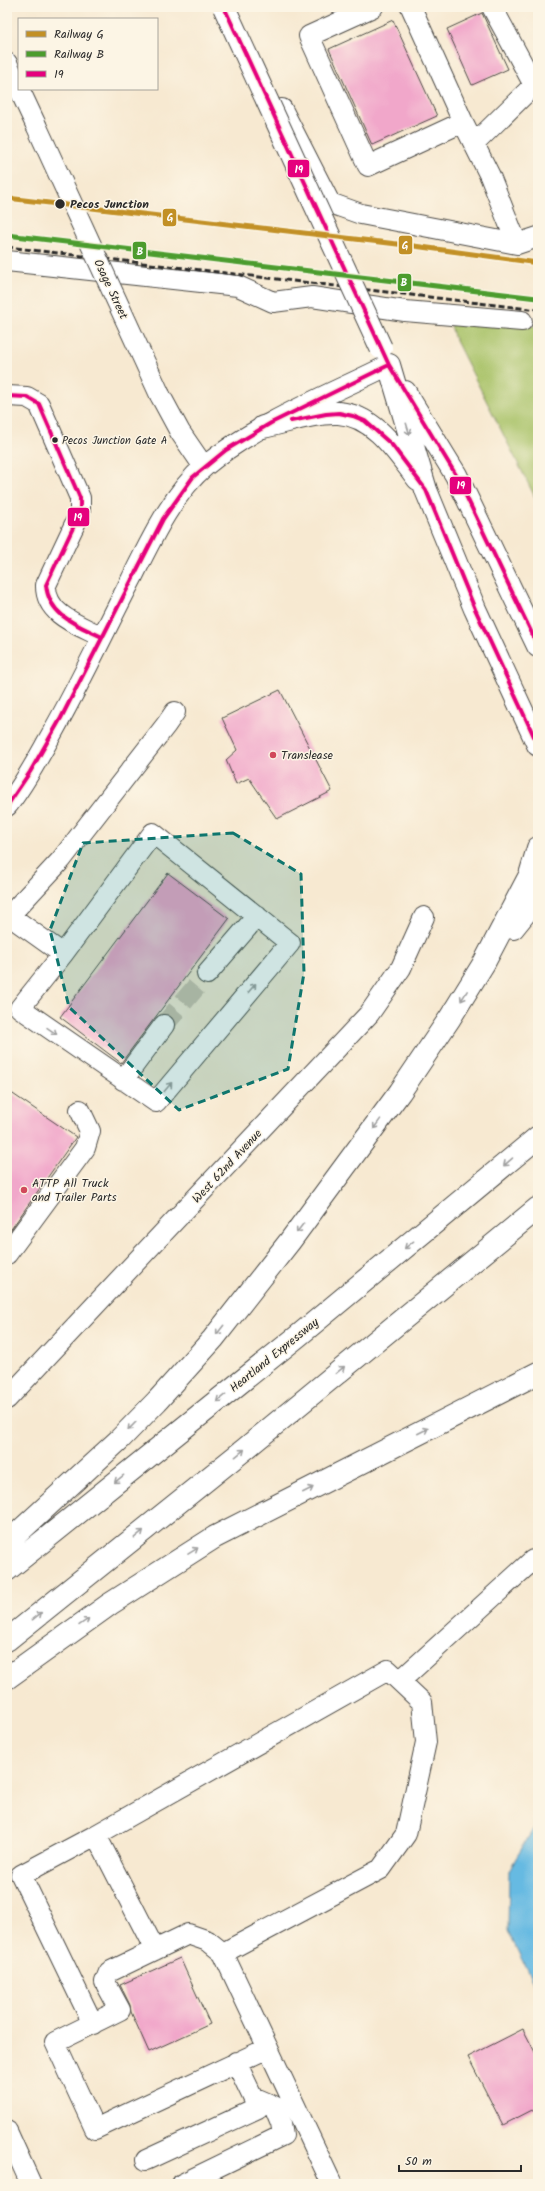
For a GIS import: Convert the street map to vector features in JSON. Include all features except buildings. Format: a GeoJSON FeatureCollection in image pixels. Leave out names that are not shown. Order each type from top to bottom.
{"type":"FeatureCollection","features":[{"type":"Feature","properties":{"kind":"main road"},"geometry":{"type":"LineString","coordinates":[[224,7],[385,356],[456,475],[538,646]]}},
{"type":"Feature","properties":{"kind":"main road"},"geometry":{"type":"LineString","coordinates":[[385,356],[426,490],[475,609],[538,745]]}},
{"type":"Feature","properties":{"kind":"main road"},"geometry":{"type":"LineString","coordinates":[[263,427],[326,414],[339,413],[365,421],[392,445],[426,490]]}},
{"type":"Feature","properties":{"kind":"main road"},"geometry":{"type":"LineString","coordinates":[[7,1544],[120,1440],[213,1339],[290,1241],[400,1092],[484,963],[530,875],[538,848]]}},
{"type":"Feature","properties":{"kind":"main road"},"geometry":{"type":"LineString","coordinates":[[484,963],[538,897]]}},
{"type":"Feature","properties":{"kind":"main road","name":"Heartland Expressway"},"geometry":{"type":"LineString","coordinates":[[7,1570],[304,1331],[538,1137]]}},
{"type":"Feature","properties":{"kind":"main road"},"geometry":{"type":"LineString","coordinates":[[7,1640],[245,1449],[538,1208]]}},
{"type":"Feature","properties":{"kind":"main road"},"geometry":{"type":"LineString","coordinates":[[7,1678],[110,1604],[215,1537],[538,1373]]}},
{"type":"Feature","properties":{"kind":"street"},"geometry":{"type":"LineString","coordinates":[[231,7],[330,203],[361,214],[517,244],[538,237]]}},
{"type":"Feature","properties":{"kind":"street"},"geometry":{"type":"LineString","coordinates":[[372,7],[309,36],[368,166],[463,122]]}},
{"type":"Feature","properties":{"kind":"street"},"geometry":{"type":"LineString","coordinates":[[411,7],[463,122],[490,176],[517,244]]}},
{"type":"Feature","properties":{"kind":"street"},"geometry":{"type":"LineString","coordinates":[[474,144],[536,83],[492,7]]}},
{"type":"Feature","properties":{"kind":"street","name":"Osage Street"},"geometry":{"type":"LineString","coordinates":[[7,63],[18,87]]}},
{"type":"Feature","properties":{"kind":"street","name":"Osage Street"},"geometry":{"type":"LineString","coordinates":[[20,90],[160,395],[180,432],[204,467]]}},
{"type":"Feature","properties":{"kind":"street"},"geometry":{"type":"LineString","coordinates":[[7,261],[238,286],[273,302],[312,297],[404,311],[522,321]]}},
{"type":"Feature","properties":{"kind":"street"},"geometry":{"type":"LineString","coordinates":[[7,806],[34,766],[52,734],[154,533],[170,508],[204,467],[237,442],[385,356]]}},
{"type":"Feature","properties":{"kind":"street"},"geometry":{"type":"LineString","coordinates":[[7,396],[15,395],[28,397],[38,404],[80,498],[80,513],[46,585],[49,603],[54,610],[61,615],[102,637]]}},
{"type":"Feature","properties":{"kind":"street"},"geometry":{"type":"LineString","coordinates":[[63,954],[8,915],[61,860],[175,712]]}},
{"type":"Feature","properties":{"kind":"street"},"geometry":{"type":"LineString","coordinates":[[152,833],[257,916],[290,943],[156,1102],[20,1008],[63,954],[152,833]]}},
{"type":"Feature","properties":{"kind":"street"},"geometry":{"type":"LineString","coordinates":[[206,974],[257,916]]}},
{"type":"Feature","properties":{"kind":"street","name":"West 62nd Avenue"},"geometry":{"type":"LineString","coordinates":[[7,1399],[369,1014],[401,968],[424,916]]}},
{"type":"Feature","properties":{"kind":"street"},"geometry":{"type":"LineString","coordinates":[[123,1080],[164,1025]]}},
{"type":"Feature","properties":{"kind":"street"},"geometry":{"type":"LineString","coordinates":[[7,1254],[85,1148],[90,1131],[80,1110]]}},
{"type":"Feature","properties":{"kind":"street"},"geometry":{"type":"LineString","coordinates":[[400,1681],[533,1560]]}},
{"type":"Feature","properties":{"kind":"street"},"geometry":{"type":"LineString","coordinates":[[93,2024],[21,1875],[96,1835],[388,1670],[422,1702],[426,1742],[406,1834],[381,1869],[223,1952]]}},
{"type":"Feature","properties":{"kind":"street"},"geometry":{"type":"LineString","coordinates":[[96,1835],[155,1950]]}},
{"type":"Feature","properties":{"kind":"street"},"geometry":{"type":"LineString","coordinates":[[268,2048],[95,2128],[55,2042],[120,2010],[104,1982],[109,1972],[188,1934],[208,1941],[223,1952],[332,2184]]}},
{"type":"Feature","properties":{"kind":"street"},"geometry":{"type":"LineString","coordinates":[[146,2160],[258,2108],[236,2062]]}},
{"type":"Feature","properties":{"kind":"street"},"geometry":{"type":"LineString","coordinates":[[182,2184],[283,2135],[281,2123],[274,2106],[253,2097]]}},
{"type":"Feature","properties":{"kind":"street"},"geometry":{"type":"LineString","coordinates":[[7,2130],[32,2184]]}},
{"type":"Feature","properties":{"kind":"highlighted area"},"geometry":{"type":"Polygon","coordinates":[[[233,833],[301,874],[304,973],[288,1069],[179,1110],[69,1007],[50,930],[83,843],[233,833]]]}},
{"type":"Feature","properties":{"kind":"green space"},"geometry":{"type":"Polygon","coordinates":[[[468,312],[538,327],[538,503],[454,337],[451,325],[458,317],[468,312]]]}},
{"type":"Feature","properties":{"kind":"water"},"geometry":{"type":"Polygon","coordinates":[[[538,1821],[538,1993],[508,1931],[509,1870],[538,1821]]]}},
{"type":"Feature","properties":{"kind":"tunnel"},"geometry":{"type":"LineString","coordinates":[[164,1025],[207,974]]}},
{"type":"Feature","properties":{"kind":"railway"},"geometry":{"type":"LineString","coordinates":[[7,247],[538,310]]}},
{"type":"Feature","properties":{"kind":"rail line","name":"G"},"geometry":{"type":"LineString","coordinates":[[7,198],[414,246],[538,263]]}},
{"type":"Feature","properties":{"kind":"rail line","name":"B"},"geometry":{"type":"LineString","coordinates":[[7,235],[537,298]]}},
{"type":"Feature","properties":{"kind":"transit line","name":"19"},"geometry":{"type":"LineString","coordinates":[[224,7],[389,365],[456,475],[538,646]]}},
{"type":"Feature","properties":{"kind":"transit line","name":"19"},"geometry":{"type":"LineString","coordinates":[[7,806],[30,772],[61,718],[163,519],[193,477],[226,450],[271,423],[389,365]]}},
{"type":"Feature","properties":{"kind":"transit line","name":"19"},"geometry":{"type":"LineString","coordinates":[[7,396],[27,397],[39,404],[80,498],[80,513],[46,585],[48,596],[52,605],[58,612],[74,623],[102,637]]}},
{"type":"Feature","properties":{"kind":"transit line","name":"19"},"geometry":{"type":"LineString","coordinates":[[291,421],[326,414],[339,413],[353,416],[365,421],[392,445],[426,490],[475,609],[538,745]]}},
{"type":"Feature","properties":{"kind":"place","name":"Pecos Junction"},"geometry":{"type":"Point","coordinates":[60,204]}},
{"type":"Feature","properties":{"kind":"place","name":"Pecos Junction Gate A"},"geometry":{"type":"Point","coordinates":[55,440]}},
{"type":"Feature","properties":{"kind":"place","name":"Translease"},"geometry":{"type":"Point","coordinates":[273,755]}},
{"type":"Feature","properties":{"kind":"place","name":"ATTP All Truck and Trailer Parts"},"geometry":{"type":"Point","coordinates":[24,1190]}}]}
